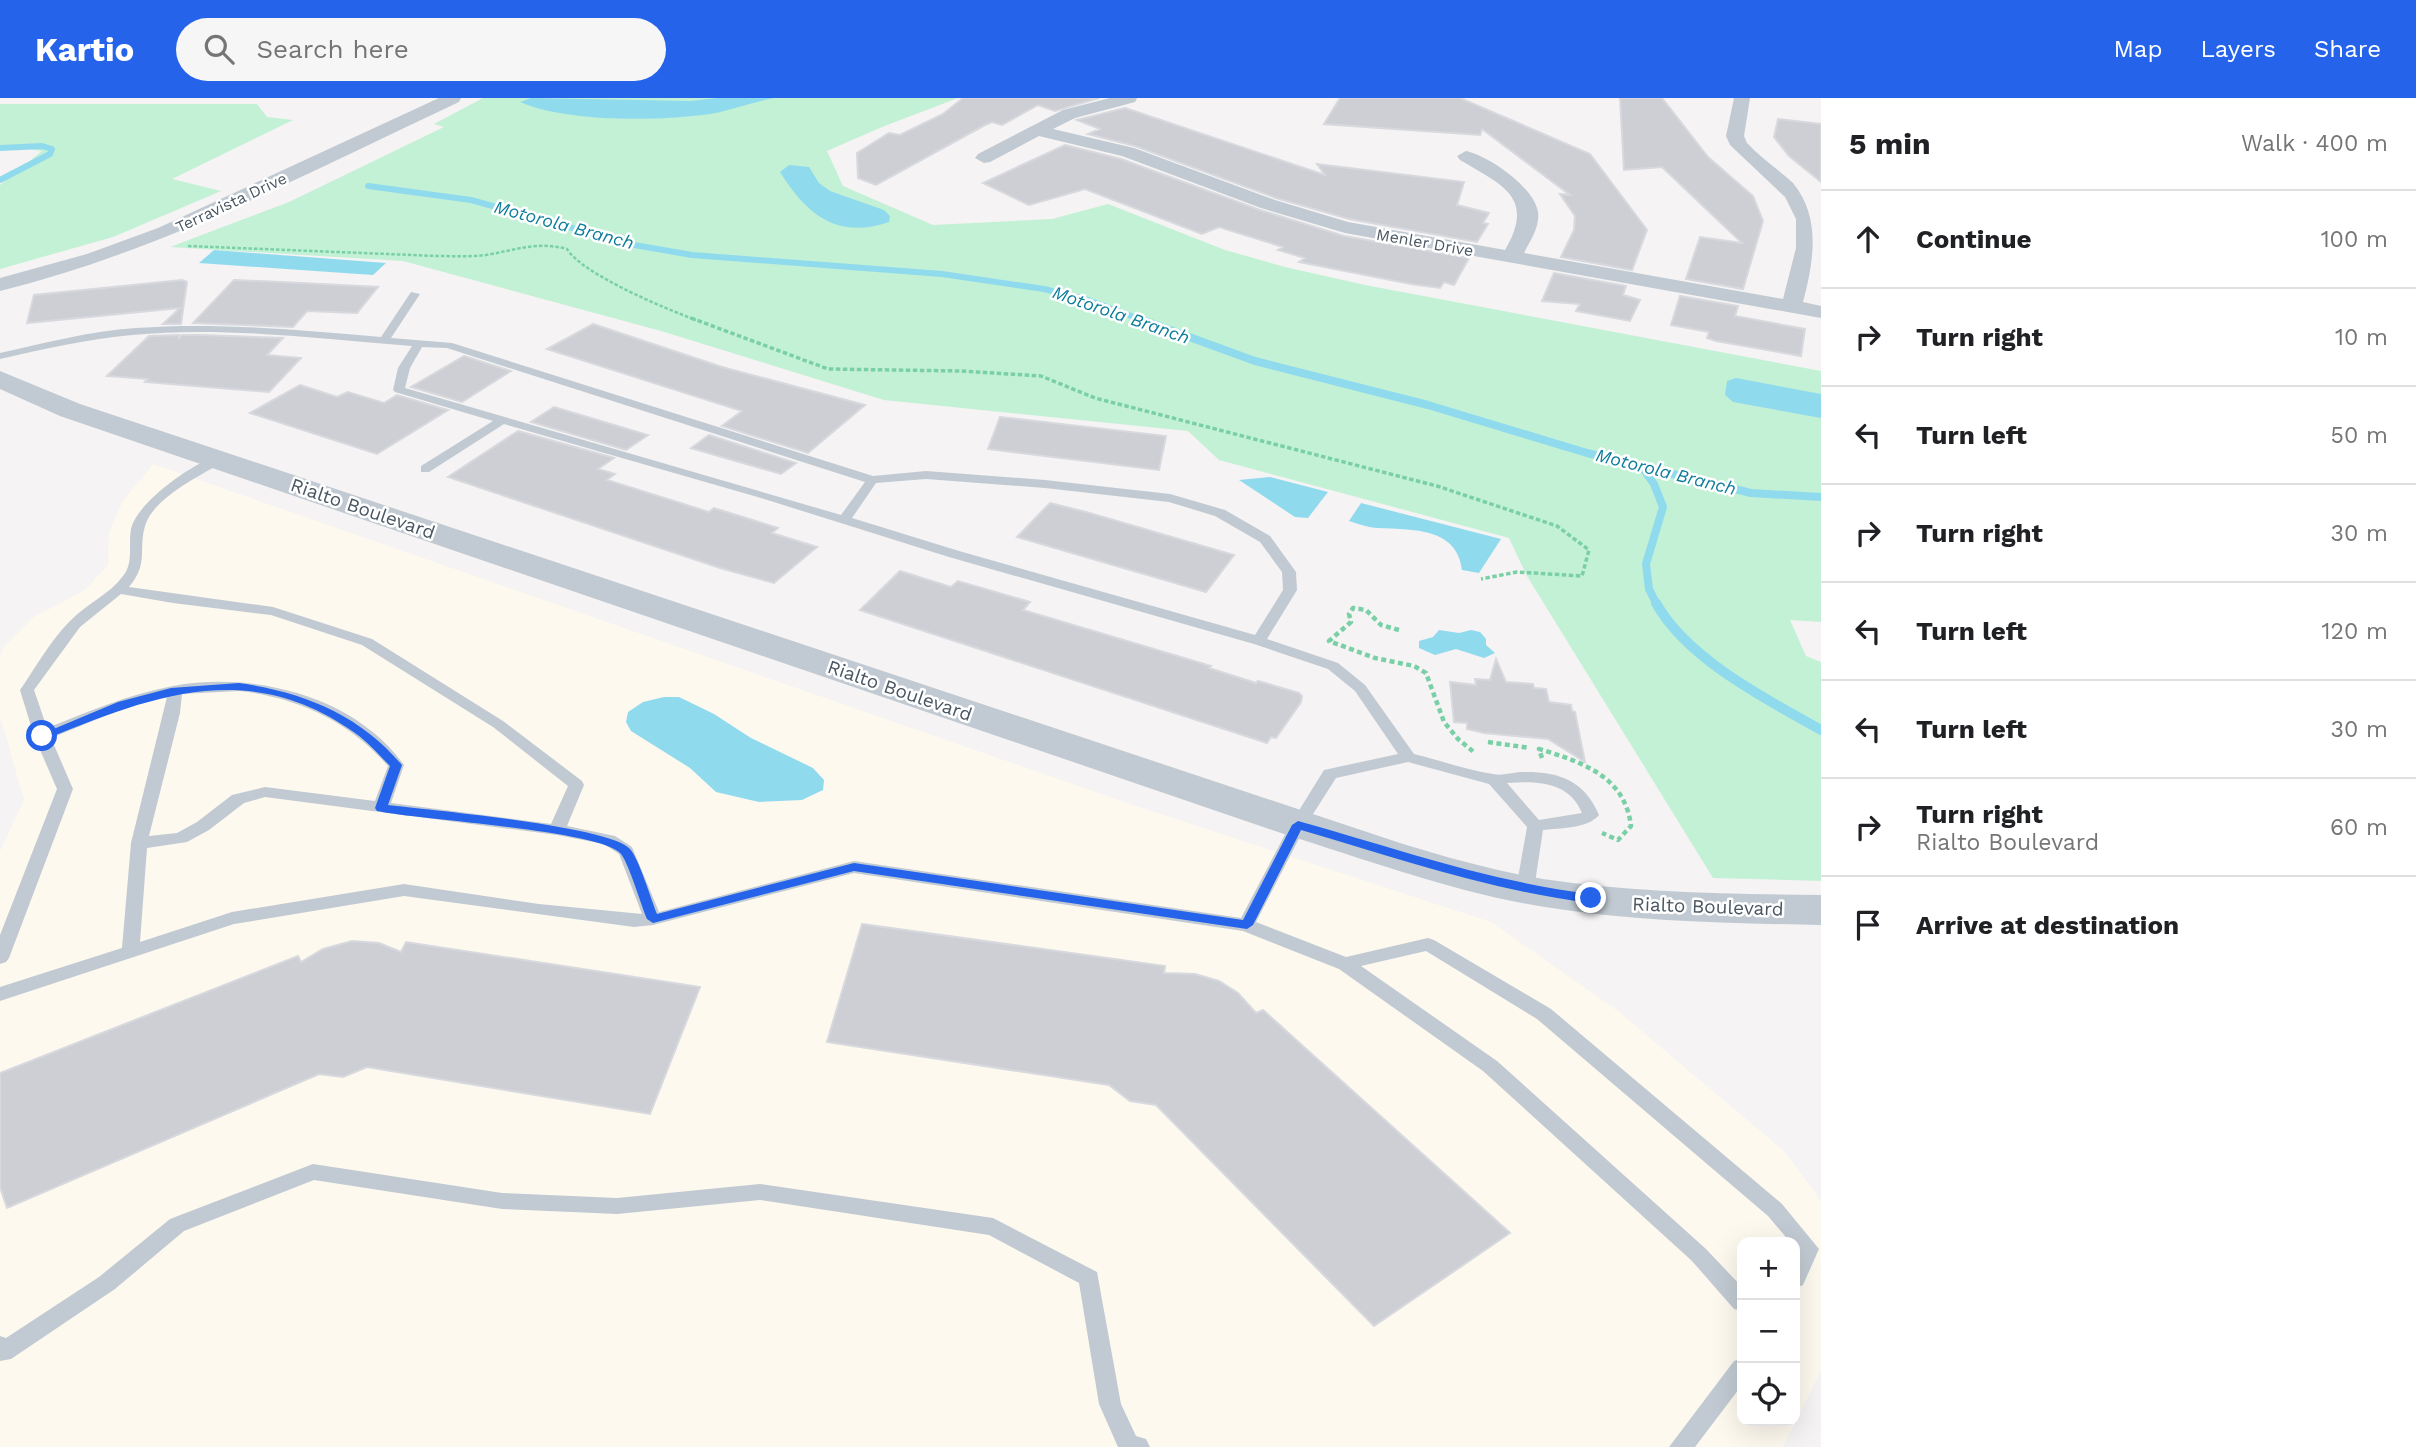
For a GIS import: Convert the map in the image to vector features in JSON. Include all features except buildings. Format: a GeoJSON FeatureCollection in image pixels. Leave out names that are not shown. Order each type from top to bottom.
{"type":"FeatureCollection","features":[{"type":"Feature","properties":{"kind":"street","name":"Terravista Drive"},"geometry":{"type":"LineString","coordinates":[[0,285],[94,258],[165,232],[453,98]]}},
{"type":"Feature","properties":{"kind":"street"},"geometry":{"type":"LineString","coordinates":[[984,158],[1069,114],[1129,98]]}},
{"type":"Feature","properties":{"kind":"street"},"geometry":{"type":"LineString","coordinates":[[1742,98],[1735,136],[1739,145],[1791,192],[1807,215],[1807,243],[1791,307]]}},
{"type":"Feature","properties":{"kind":"street","name":"Menler Drive"},"geometry":{"type":"LineString","coordinates":[[1039,131],[1128,152],[1269,204],[1345,227],[1821,312]]}},
{"type":"Feature","properties":{"kind":"street"},"geometry":{"type":"LineString","coordinates":[[1465,156],[1503,178],[1525,203],[1529,222],[1511,258]]}},
{"type":"Feature","properties":{"kind":"street","name":"Rialto Boulevard"},"geometry":{"type":"LineString","coordinates":[[0,379],[70,410],[1298,825],[1414,860],[1525,889],[1636,904],[1821,910]]}},
{"type":"Feature","properties":{"kind":"lane"},"geometry":{"type":"LineString","coordinates":[[384,340],[415,294]]}},
{"type":"Feature","properties":{"kind":"lane"},"geometry":{"type":"LineString","coordinates":[[0,356],[56,344],[151,330],[263,332],[448,345],[872,480],[926,475],[1045,484],[1170,498],[1220,513],[1265,539],[1289,572],[1290,590],[1259,640]]}},
{"type":"Feature","properties":{"kind":"lane"},"geometry":{"type":"LineString","coordinates":[[419,343],[404,368],[399,390],[954,554],[1259,640],[1333,666],[1360,688],[1408,757]]}},
{"type":"Feature","properties":{"kind":"lane"},"geometry":{"type":"LineString","coordinates":[[425,469],[502,420]]}},
{"type":"Feature","properties":{"kind":"lane"},"geometry":{"type":"LineString","coordinates":[[0,958],[65,789],[42,736],[27,690],[80,618],[118,589],[131,575],[136,564],[138,527],[150,507],[178,484],[219,459]]}},
{"type":"Feature","properties":{"kind":"lane"},"geometry":{"type":"LineString","coordinates":[[844,520],[872,480]]}},
{"type":"Feature","properties":{"kind":"lane"},"geometry":{"type":"LineString","coordinates":[[118,589],[173,599],[274,611],[367,642],[498,724],[576,785],[557,830]]}},
{"type":"Feature","properties":{"kind":"lane"},"geometry":{"type":"LineString","coordinates":[[42,736],[122,704],[174,690],[239,687],[273,691],[308,701],[329,712],[360,731],[396,765],[381,808]]}},
{"type":"Feature","properties":{"kind":"lane"},"geometry":{"type":"LineString","coordinates":[[130,951],[139,844],[172,713],[174,690]]}},
{"type":"Feature","properties":{"kind":"lane"},"geometry":{"type":"LineString","coordinates":[[1247,925],[1298,825],[1330,774],[1408,757],[1495,780],[1525,775],[1551,778],[1577,792],[1589,805],[1591,815],[1578,820],[1535,826]]}},
{"type":"Feature","properties":{"kind":"lane"},"geometry":{"type":"LineString","coordinates":[[1495,780],[1535,826]]}},
{"type":"Feature","properties":{"kind":"lane"},"geometry":{"type":"LineString","coordinates":[[139,844],[181,838],[203,826],[238,799],[265,792],[557,830],[609,840],[626,851],[653,919]]}},
{"type":"Feature","properties":{"kind":"lane"},"geometry":{"type":"LineString","coordinates":[[1525,889],[1535,826]]}},
{"type":"Feature","properties":{"kind":"lane"},"geometry":{"type":"LineString","coordinates":[[0,994],[232,918],[404,890],[634,921],[653,919],[854,867],[1247,925],[1345,964],[1490,1066],[1699,1255],[1740,1300]]}},
{"type":"Feature","properties":{"kind":"lane"},"geometry":{"type":"LineString","coordinates":[[1345,964],[1428,944],[1544,1014],[1775,1210],[1799,1237]]}},
{"type":"Feature","properties":{"kind":"lane"},"geometry":{"type":"LineString","coordinates":[[0,1346],[3,1352],[107,1283],[177,1225],[313,1172],[502,1201],[617,1206],[760,1192],[993,1227],[1089,1278],[1110,1404],[1129,1445],[1138,1447]]}},
{"type":"Feature","properties":{"kind":"lane"},"geometry":{"type":"LineString","coordinates":[[1800,1239],[1809,1249],[1800,1268]]}},
{"type":"Feature","properties":{"kind":"lane"},"geometry":{"type":"LineString","coordinates":[[1681,1447],[1737,1374]]}},
{"type":"Feature","properties":{"kind":"path"},"geometry":{"type":"LineString","coordinates":[[183,246],[476,256],[541,242],[556,245],[567,249],[573,259],[596,273],[678,313],[828,369],[961,371],[1041,376],[1095,398],[1437,486],[1557,526],[1589,550],[1582,576],[1517,572],[1480,579]]}},
{"type":"Feature","properties":{"kind":"path"},"geometry":{"type":"LineString","coordinates":[[1399,630],[1381,625],[1374,612],[1365,608],[1353,608],[1349,614],[1351,622],[1329,640],[1375,659],[1408,663],[1426,673],[1433,682],[1438,708],[1449,728],[1461,744],[1483,759]]}},
{"type":"Feature","properties":{"kind":"path"},"geometry":{"type":"LineString","coordinates":[[1488,743],[1530,748]]}},
{"type":"Feature","properties":{"kind":"path"},"geometry":{"type":"LineString","coordinates":[[1545,767],[1539,749],[1571,758],[1612,783],[1628,801],[1631,826],[1618,840],[1595,829]]}},
{"type":"Feature","properties":{"kind":"shaded area"},"geometry":{"type":"Polygon","coordinates":[[[153,464],[1130,804],[1491,922],[1618,1011],[1785,1152],[1821,1201],[1821,1371],[1800,1413],[1800,1237],[1737,1237],[1737,1426],[1794,1426],[1783,1447],[0,1447],[0,851],[24,800],[0,716],[0,656],[4,647],[34,617],[85,590],[108,565],[109,532],[123,501],[153,464]]]}},
{"type":"Feature","properties":{"kind":"green space"},"geometry":{"type":"Polygon","coordinates":[[[483,98],[958,98],[827,151],[843,186],[933,225],[1052,219],[1108,204],[1225,250],[1285,267],[1365,285],[1821,371],[1821,622],[1790,620],[1806,656],[1821,662],[1821,881],[1713,878],[1527,576],[1509,538],[1219,460],[1188,431],[884,400],[661,331],[403,261],[170,247],[289,202],[444,127],[434,124],[483,98]]]}},
{"type":"Feature","properties":{"kind":"green space"},"geometry":{"type":"Polygon","coordinates":[[[0,104],[257,104],[267,117],[293,120],[172,179],[221,191],[113,237],[0,269],[0,185],[42,151],[0,145],[0,104]]]}},
{"type":"Feature","properties":{"kind":"water"},"geometry":{"type":"Polygon","coordinates":[[[531,98],[690,101],[774,98],[711,114],[635,119],[561,113],[520,102],[531,98]]]}},
{"type":"Feature","properties":{"kind":"water"},"geometry":{"type":"Polygon","coordinates":[[[789,165],[809,167],[819,183],[830,191],[884,210],[890,216],[889,222],[854,228],[825,220],[801,200],[780,172],[789,165]]]}},
{"type":"Feature","properties":{"kind":"water"},"geometry":{"type":"Polygon","coordinates":[[[214,250],[386,263],[373,275],[199,263],[214,250]]]}},
{"type":"Feature","properties":{"kind":"water"},"geometry":{"type":"Polygon","coordinates":[[[1736,378],[1821,394],[1821,418],[1733,402],[1725,395],[1727,381],[1736,378]]]}},
{"type":"Feature","properties":{"kind":"water"},"geometry":{"type":"Polygon","coordinates":[[[1270,477],[1328,492],[1308,518],[1295,517],[1239,480],[1270,477]]]}},
{"type":"Feature","properties":{"kind":"water"},"geometry":{"type":"Polygon","coordinates":[[[1361,503],[1501,539],[1479,573],[1462,570],[1458,556],[1442,538],[1430,533],[1373,528],[1349,521],[1361,503]]]}},
{"type":"Feature","properties":{"kind":"water"},"geometry":{"type":"Polygon","coordinates":[[[1439,630],[1480,632],[1486,639],[1486,645],[1495,653],[1484,658],[1456,649],[1435,655],[1419,648],[1419,641],[1433,637],[1439,630]]]}},
{"type":"Feature","properties":{"kind":"water"},"geometry":{"type":"Polygon","coordinates":[[[679,697],[714,714],[751,738],[813,768],[824,780],[823,790],[802,800],[759,802],[716,792],[690,768],[631,731],[626,722],[628,712],[643,702],[679,697]]]}},
{"type":"Feature","properties":{"kind":"waterway"},"geometry":{"type":"LineString","coordinates":[[0,148],[42,146],[52,149],[50,154],[0,180]]}},
{"type":"Feature","properties":{"kind":"waterway","name":"Motorola Branch"},"geometry":{"type":"LineString","coordinates":[[368,186],[471,200],[634,245],[692,255],[942,274],[1044,289],[1088,300],[1142,320]]}},
{"type":"Feature","properties":{"kind":"waterway","name":"Motorola Branch"},"geometry":{"type":"LineString","coordinates":[[1137,318],[1255,361],[1428,405],[1587,453],[1751,493],[1821,497]]}},
{"type":"Feature","properties":{"kind":"waterway"},"geometry":{"type":"LineString","coordinates":[[1642,467],[1654,484],[1663,507],[1646,564],[1649,589],[1656,603]]}},
{"type":"Feature","properties":{"kind":"waterway"},"geometry":{"type":"LineString","coordinates":[[1656,603],[1670,623],[1707,660],[1753,691],[1821,730]]}},
{"type":"Feature","properties":{"kind":"route"},"geometry":{"type":"LineString","coordinates":[[42,736],[122,704],[174,690],[239,687],[273,691],[308,701],[360,731],[396,765],[381,808],[557,830],[609,840],[626,851],[653,919],[854,867],[1247,925],[1298,825],[1476,877],[1525,889],[1591,898]]}}]}
